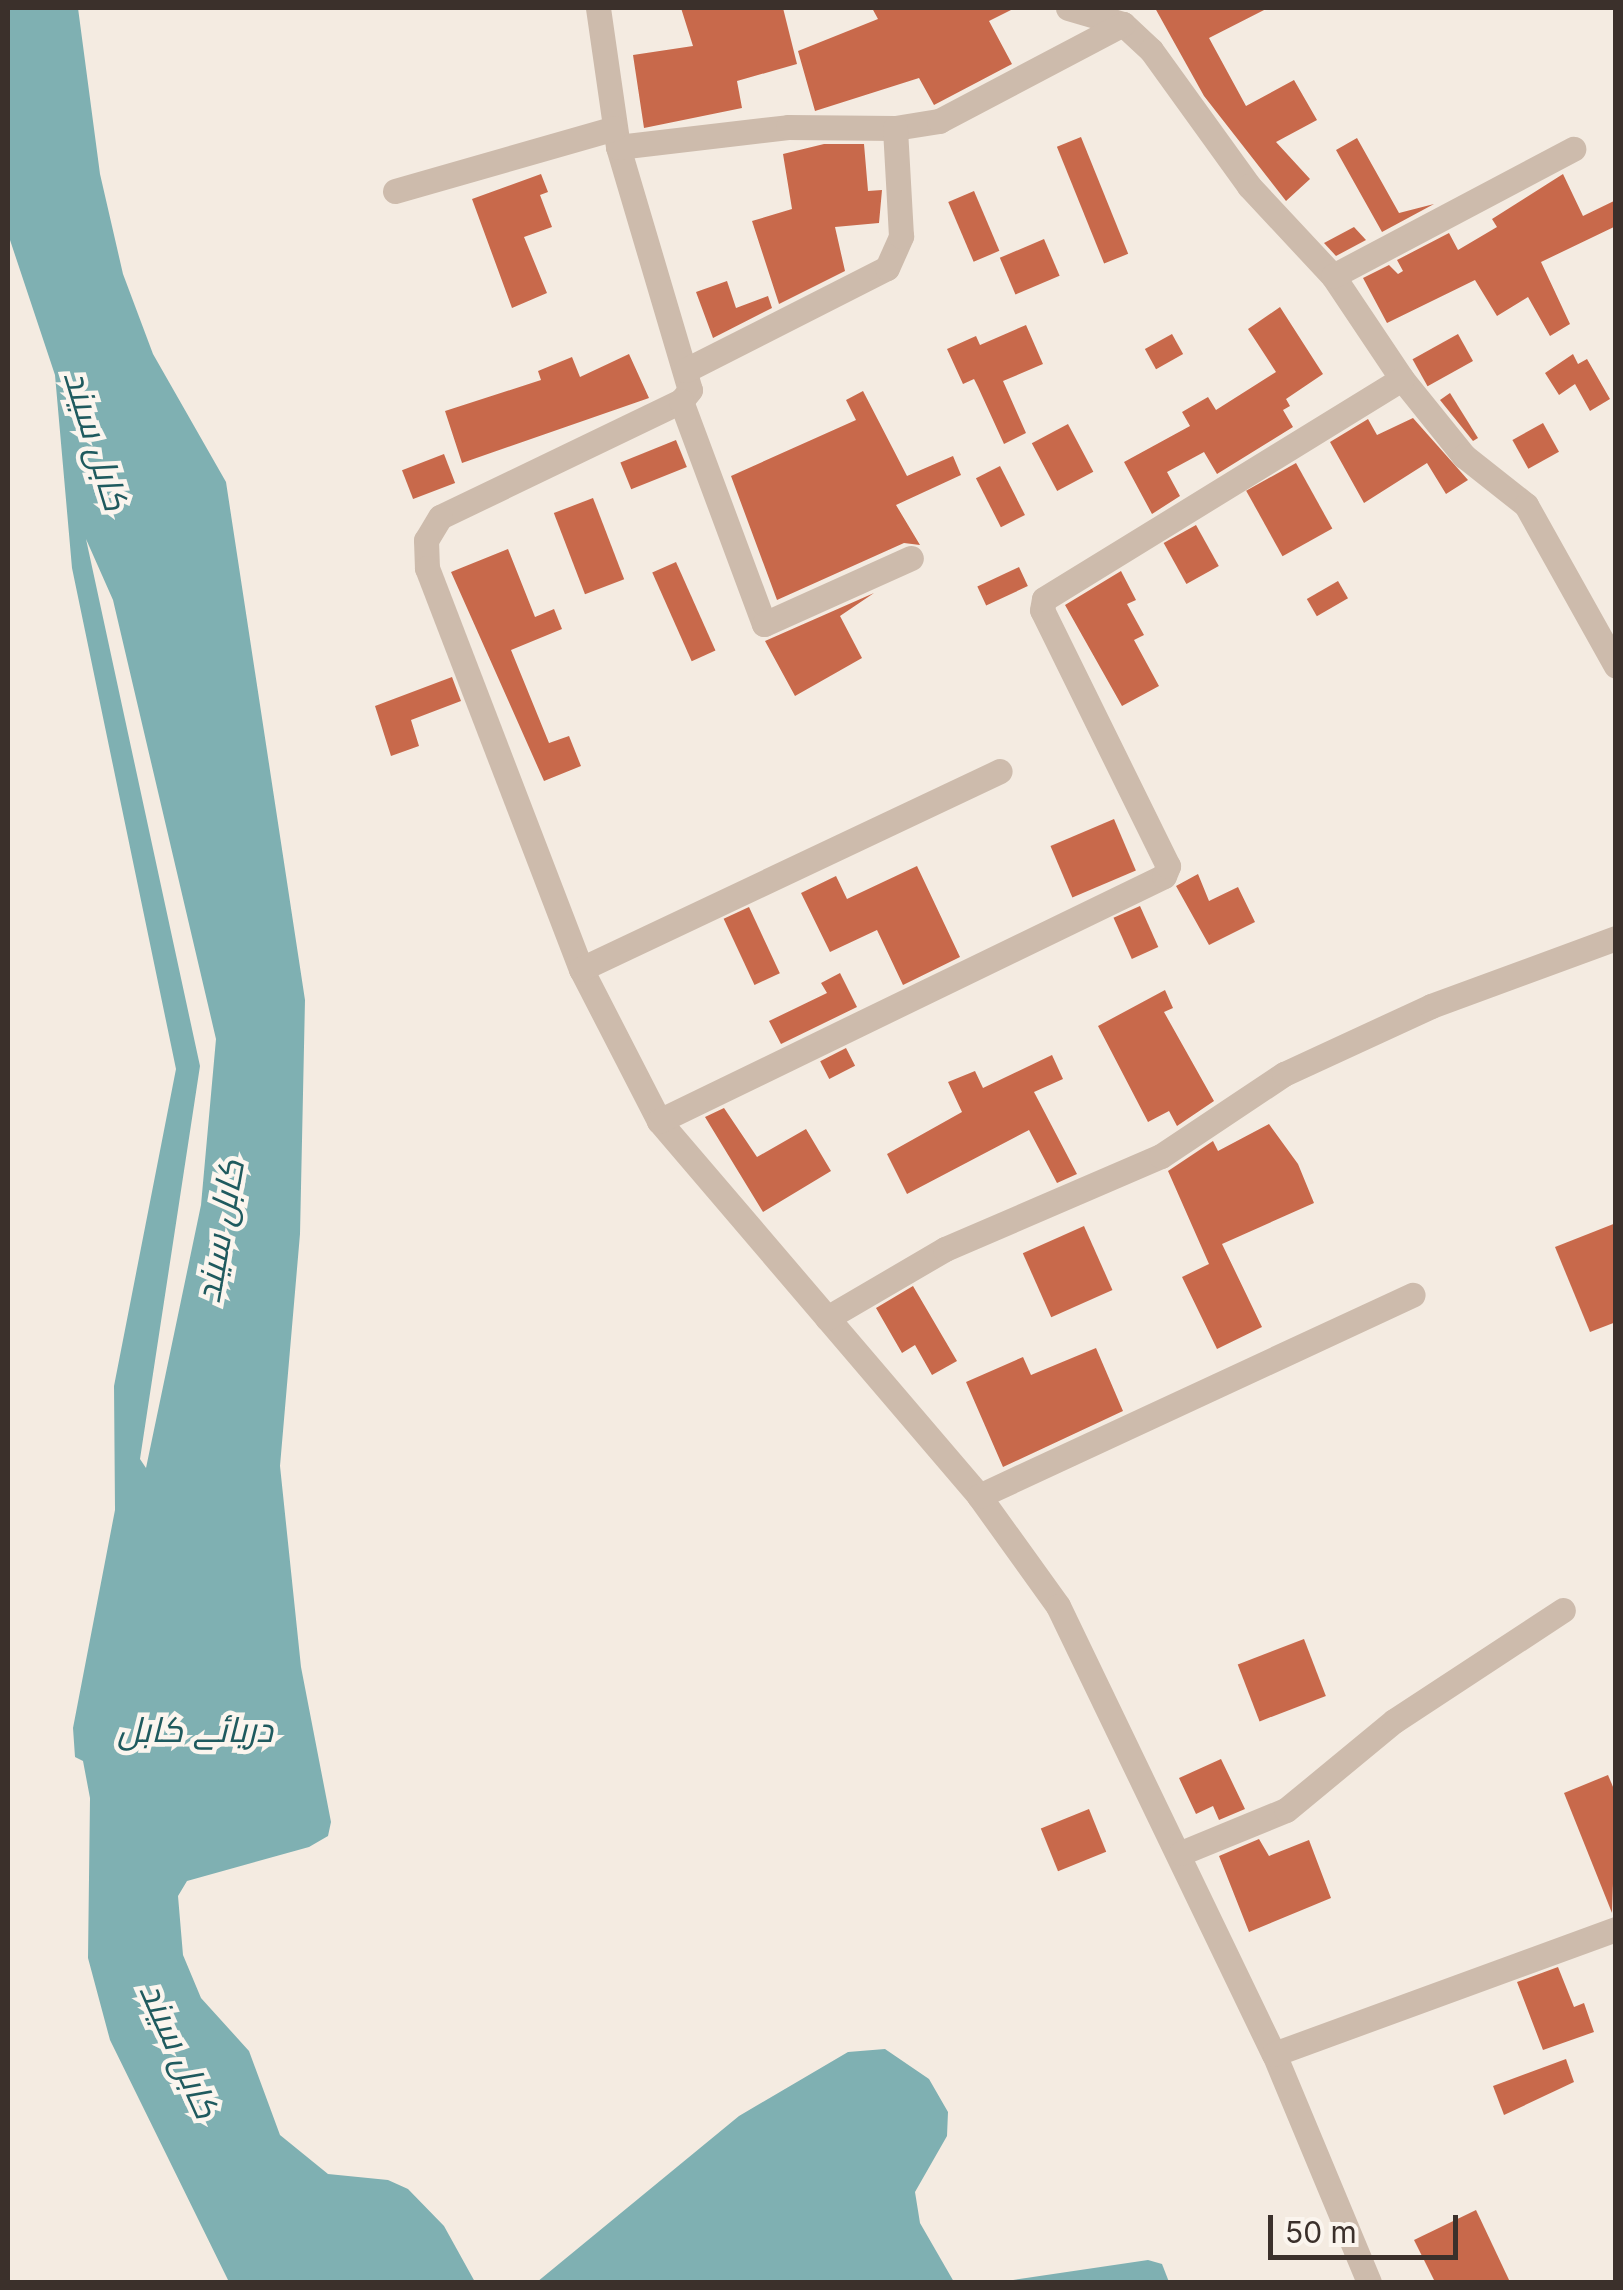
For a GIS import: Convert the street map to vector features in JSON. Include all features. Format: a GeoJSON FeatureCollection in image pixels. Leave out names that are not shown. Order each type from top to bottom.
{"type":"FeatureCollection","features":[{"type":"Feature","properties":{"kind":"street"},"geometry":{"type":"LineString","coordinates":[[598,8],[616,138],[690,390],[681,402],[440,517],[426,540],[427,568],[581,969],[659,1121],[979,1496],[1058,1606],[1274,2054],[1369,2282]]}},
{"type":"Feature","properties":{"kind":"street"},"geometry":{"type":"LineString","coordinates":[[1068,8],[1124,24],[1152,50],[1248,186],[1334,276],[1402,379],[1464,456],[1526,505],[1616,666]]}},
{"type":"Feature","properties":{"kind":"street"},"geometry":{"type":"LineString","coordinates":[[395,191],[616,138],[788,126],[894,128],[939,121],[1124,24]]}},
{"type":"Feature","properties":{"kind":"street"},"geometry":{"type":"LineString","coordinates":[[686,370],[886,268],[902,236],[894,128]]}},
{"type":"Feature","properties":{"kind":"street"},"geometry":{"type":"LineString","coordinates":[[1334,276],[1573,148]]}},
{"type":"Feature","properties":{"kind":"street"},"geometry":{"type":"LineString","coordinates":[[659,1121],[1164,876],[1168,866],[1042,610],[1044,599],[1402,379]]}},
{"type":"Feature","properties":{"kind":"street"},"geometry":{"type":"LineString","coordinates":[[681,402],[764,624],[911,558]]}},
{"type":"Feature","properties":{"kind":"street"},"geometry":{"type":"LineString","coordinates":[[581,969],[1000,771]]}},
{"type":"Feature","properties":{"kind":"street"},"geometry":{"type":"LineString","coordinates":[[826,1318],[945,1249],[1161,1156],[1284,1074],[1431,1006],[1616,938]]}},
{"type":"Feature","properties":{"kind":"street"},"geometry":{"type":"LineString","coordinates":[[979,1496],[1413,1295]]}},
{"type":"Feature","properties":{"kind":"street"},"geometry":{"type":"LineString","coordinates":[[1180,1853],[1286,1810],[1394,1721],[1563,1610]]}},
{"type":"Feature","properties":{"kind":"street"},"geometry":{"type":"LineString","coordinates":[[1274,2054],[1616,1929]]}},
{"type":"Feature","properties":{"kind":"water","name":"دریائے کابل"},"geometry":{"type":"Polygon","coordinates":[[[8,8],[78,8],[100,174],[123,274],[153,354],[226,482],[305,1000],[300,1234],[280,1466],[301,1667],[331,1822],[328,1836],[309,1847],[187,1881],[178,1896],[183,1955],[201,1998],[249,2051],[280,2135],[328,2174],[388,2180],[408,2189],[444,2226],[475,2282],[229,2282],[110,2040],[88,1958],[90,1798],[83,1761],[75,1757],[73,1728],[115,1510],[114,1386],[176,1069],[72,568],[55,375],[8,234],[8,8]],[[86,539],[200,1066],[140,1459],[146,1468],[201,1205],[216,1039],[113,600],[86,539]]]}},
{"type":"Feature","properties":{"kind":"water"},"geometry":{"type":"Polygon","coordinates":[[[885,2049],[929,2079],[948,2112],[947,2136],[915,2192],[920,2223],[954,2282],[537,2282],[739,2116],[848,2052],[885,2049]]]}},
{"type":"Feature","properties":{"kind":"water"},"geometry":{"type":"Polygon","coordinates":[[[1148,2260],[1162,2264],[1169,2282],[1000,2282],[1148,2260]]]}},
{"type":"Feature","properties":{"kind":"building"},"geometry":{"type":"Polygon","coordinates":[[[681,8],[783,8],[797,64],[737,81],[742,108],[644,128],[633,55],[693,46],[681,8]]]}},
{"type":"Feature","properties":{"kind":"building"},"geometry":{"type":"Polygon","coordinates":[[[872,8],[1015,8],[989,21],[1012,64],[934,105],[919,78],[815,111],[798,51],[878,19],[872,8]]]}},
{"type":"Feature","properties":{"kind":"building"},"geometry":{"type":"Polygon","coordinates":[[[1155,8],[1268,8],[1209,38],[1246,106],[1294,80],[1317,120],[1276,142],[1310,179],[1286,201],[1204,96],[1155,8]]]}},
{"type":"Feature","properties":{"kind":"building"},"geometry":{"type":"Polygon","coordinates":[[[1081,137],[1128,254],[1104,264],[1057,147],[1081,137]]]}},
{"type":"Feature","properties":{"kind":"building"},"geometry":{"type":"Polygon","coordinates":[[[1357,138],[1399,213],[1434,204],[1382,232],[1336,150],[1357,138]]]}},
{"type":"Feature","properties":{"kind":"building"},"geometry":{"type":"Polygon","coordinates":[[[824,144],[864,144],[868,191],[882,190],[879,223],[835,227],[845,271],[779,304],[752,221],[792,209],[783,154],[824,144]]]}},
{"type":"Feature","properties":{"kind":"building"},"geometry":{"type":"Polygon","coordinates":[[[541,174],[548,192],[540,195],[552,227],[524,237],[547,293],[512,308],[472,199],[541,174]]]}},
{"type":"Feature","properties":{"kind":"building"},"geometry":{"type":"Polygon","coordinates":[[[1563,174],[1583,216],[1616,200],[1616,226],[1541,262],[1570,324],[1550,336],[1528,297],[1497,316],[1475,280],[1387,323],[1363,278],[1389,265],[1398,274],[1403,271],[1397,260],[1449,233],[1458,250],[1497,227],[1492,219],[1563,174]]]}},
{"type":"Feature","properties":{"kind":"building"},"geometry":{"type":"Polygon","coordinates":[[[974,191],[999,251],[974,262],[948,202],[974,191]]]}},
{"type":"Feature","properties":{"kind":"building"},"geometry":{"type":"Polygon","coordinates":[[[1354,227],[1366,240],[1336,256],[1324,243],[1354,227]]]}},
{"type":"Feature","properties":{"kind":"building"},"geometry":{"type":"Polygon","coordinates":[[[1044,239],[1060,276],[1015,295],[1000,258],[1044,239]]]}},
{"type":"Feature","properties":{"kind":"building"},"geometry":{"type":"Polygon","coordinates":[[[727,281],[736,308],[768,296],[772,308],[713,338],[696,292],[727,281]]]}},
{"type":"Feature","properties":{"kind":"building"},"geometry":{"type":"Polygon","coordinates":[[[1280,307],[1323,374],[1286,399],[1290,406],[1283,410],[1293,427],[1217,474],[1204,452],[1167,472],[1180,496],[1152,514],[1124,462],[1190,426],[1182,412],[1208,397],[1216,410],[1276,372],[1248,329],[1280,307]]]}},
{"type":"Feature","properties":{"kind":"building"},"geometry":{"type":"Polygon","coordinates":[[[1026,325],[1043,364],[1003,381],[1026,433],[1004,444],[974,379],[963,384],[947,349],[976,336],[980,345],[1026,325]]]}},
{"type":"Feature","properties":{"kind":"building"},"geometry":{"type":"Polygon","coordinates":[[[1172,334],[1183,354],[1156,369],[1145,349],[1172,334]]]}},
{"type":"Feature","properties":{"kind":"building"},"geometry":{"type":"Polygon","coordinates":[[[1458,334],[1473,361],[1428,386],[1413,359],[1458,334]]]}},
{"type":"Feature","properties":{"kind":"building"},"geometry":{"type":"Polygon","coordinates":[[[629,354],[649,398],[462,463],[445,411],[541,380],[538,371],[572,357],[580,377],[629,354]]]}},
{"type":"Feature","properties":{"kind":"building"},"geometry":{"type":"Polygon","coordinates":[[[1573,354],[1578,364],[1587,359],[1610,399],[1590,411],[1575,384],[1559,395],[1545,373],[1573,354]]]}},
{"type":"Feature","properties":{"kind":"building"},"geometry":{"type":"Polygon","coordinates":[[[863,391],[907,476],[953,456],[961,475],[896,505],[920,545],[904,543],[777,600],[731,476],[856,420],[846,400],[863,391]]]}},
{"type":"Feature","properties":{"kind":"building"},"geometry":{"type":"Polygon","coordinates":[[[1450,393],[1478,438],[1473,441],[1440,400],[1450,393]]]}},
{"type":"Feature","properties":{"kind":"building"},"geometry":{"type":"Polygon","coordinates":[[[1413,418],[1468,480],[1446,494],[1427,463],[1364,503],[1330,442],[1368,419],[1377,435],[1413,418]]]}},
{"type":"Feature","properties":{"kind":"building"},"geometry":{"type":"Polygon","coordinates":[[[1543,423],[1559,452],[1528,469],[1512,440],[1543,423]]]}},
{"type":"Feature","properties":{"kind":"building"},"geometry":{"type":"Polygon","coordinates":[[[1068,424],[1093,472],[1057,491],[1032,443],[1068,424]]]}},
{"type":"Feature","properties":{"kind":"building"},"geometry":{"type":"Polygon","coordinates":[[[676,440],[687,467],[631,489],[620,462],[676,440]]]}},
{"type":"Feature","properties":{"kind":"building"},"geometry":{"type":"Polygon","coordinates":[[[444,454],[455,483],[413,499],[402,470],[444,454]]]}},
{"type":"Feature","properties":{"kind":"building"},"geometry":{"type":"Polygon","coordinates":[[[1296,463],[1332,529],[1283,556],[1246,491],[1296,463]]]}},
{"type":"Feature","properties":{"kind":"building"},"geometry":{"type":"Polygon","coordinates":[[[1000,466],[1025,515],[1001,527],[976,478],[1000,466]]]}},
{"type":"Feature","properties":{"kind":"building"},"geometry":{"type":"Polygon","coordinates":[[[593,498],[624,579],[585,594],[554,513],[593,498]]]}},
{"type":"Feature","properties":{"kind":"building"},"geometry":{"type":"Polygon","coordinates":[[[1196,525],[1219,566],[1186,584],[1164,543],[1196,525]]]}},
{"type":"Feature","properties":{"kind":"building"},"geometry":{"type":"Polygon","coordinates":[[[508,549],[535,617],[554,609],[562,629],[511,650],[549,743],[569,736],[581,766],[544,781],[451,572],[508,549]]]}},
{"type":"Feature","properties":{"kind":"building"},"geometry":{"type":"Polygon","coordinates":[[[676,562],[715,651],[692,661],[652,573],[676,562]]]}},
{"type":"Feature","properties":{"kind":"building"},"geometry":{"type":"Polygon","coordinates":[[[1019,567],[1028,586],[986,605],[977,586],[1019,567]]]}},
{"type":"Feature","properties":{"kind":"building"},"geometry":{"type":"Polygon","coordinates":[[[1121,571],[1136,600],[1127,604],[1144,635],[1134,640],[1159,686],[1122,706],[1065,605],[1121,571]]]}},
{"type":"Feature","properties":{"kind":"building"},"geometry":{"type":"Polygon","coordinates":[[[1338,581],[1348,598],[1317,616],[1307,599],[1338,581]]]}},
{"type":"Feature","properties":{"kind":"building"},"geometry":{"type":"Polygon","coordinates":[[[874,593],[840,616],[862,658],[795,696],[765,641],[874,593]]]}},
{"type":"Feature","properties":{"kind":"building"},"geometry":{"type":"Polygon","coordinates":[[[452,677],[461,701],[411,720],[419,746],[391,756],[375,706],[452,677]]]}},
{"type":"Feature","properties":{"kind":"building"},"geometry":{"type":"Polygon","coordinates":[[[1114,819],[1136,871],[1072,898],[1050,846],[1114,819]]]}},
{"type":"Feature","properties":{"kind":"building"},"geometry":{"type":"Polygon","coordinates":[[[917,866],[960,957],[903,985],[877,930],[830,952],[801,893],[836,876],[847,899],[917,866]]]}},
{"type":"Feature","properties":{"kind":"building"},"geometry":{"type":"Polygon","coordinates":[[[1198,874],[1209,901],[1238,887],[1255,922],[1209,945],[1176,886],[1198,874]]]}},
{"type":"Feature","properties":{"kind":"building"},"geometry":{"type":"Polygon","coordinates":[[[1140,906],[1158,947],[1132,959],[1114,918],[1140,906]]]}},
{"type":"Feature","properties":{"kind":"building"},"geometry":{"type":"Polygon","coordinates":[[[749,907],[780,973],[754,985],[724,919],[749,907]]]}},
{"type":"Feature","properties":{"kind":"building"},"geometry":{"type":"Polygon","coordinates":[[[840,973],[857,1007],[781,1044],[769,1021],[827,993],[821,983],[840,973]]]}},
{"type":"Feature","properties":{"kind":"building"},"geometry":{"type":"Polygon","coordinates":[[[1165,990],[1173,1008],[1164,1012],[1214,1101],[1177,1126],[1169,1111],[1148,1122],[1098,1026],[1165,990]]]}},
{"type":"Feature","properties":{"kind":"building"},"geometry":{"type":"Polygon","coordinates":[[[846,1048],[855,1066],[829,1079],[820,1061],[846,1048]]]}},
{"type":"Feature","properties":{"kind":"building"},"geometry":{"type":"Polygon","coordinates":[[[1052,1055],[1063,1079],[1034,1092],[1077,1174],[1057,1183],[1029,1130],[907,1194],[887,1154],[962,1112],[948,1082],[975,1071],[983,1088],[1052,1055]]]}},
{"type":"Feature","properties":{"kind":"building"},"geometry":{"type":"Polygon","coordinates":[[[724,1108],[757,1157],[806,1129],[831,1171],[763,1212],[705,1117],[724,1108]]]}},
{"type":"Feature","properties":{"kind":"building"},"geometry":{"type":"Polygon","coordinates":[[[1269,1124],[1298,1164],[1314,1203],[1222,1244],[1262,1327],[1217,1349],[1182,1277],[1209,1264],[1168,1171],[1213,1141],[1218,1151],[1269,1124]]]}},
{"type":"Feature","properties":{"kind":"building"},"geometry":{"type":"Polygon","coordinates":[[[1616,1223],[1616,1322],[1590,1332],[1555,1247],[1616,1223]]]}},
{"type":"Feature","properties":{"kind":"building"},"geometry":{"type":"Polygon","coordinates":[[[1084,1226],[1112,1290],[1051,1317],[1023,1253],[1084,1226]]]}},
{"type":"Feature","properties":{"kind":"building"},"geometry":{"type":"Polygon","coordinates":[[[913,1286],[957,1361],[932,1375],[915,1345],[902,1353],[876,1308],[913,1286]]]}},
{"type":"Feature","properties":{"kind":"building"},"geometry":{"type":"Polygon","coordinates":[[[1096,1348],[1123,1411],[1003,1467],[966,1382],[1023,1357],[1031,1375],[1096,1348]]]}},
{"type":"Feature","properties":{"kind":"building"},"geometry":{"type":"Polygon","coordinates":[[[1304,1639],[1326,1696],[1260,1721],[1238,1664],[1304,1639]]]}},
{"type":"Feature","properties":{"kind":"building"},"geometry":{"type":"Polygon","coordinates":[[[1221,1759],[1245,1809],[1219,1820],[1213,1806],[1196,1814],[1179,1778],[1221,1759]]]}},
{"type":"Feature","properties":{"kind":"building"},"geometry":{"type":"Polygon","coordinates":[[[1608,1775],[1616,1794],[1612,1913],[1564,1793],[1608,1775]]]}},
{"type":"Feature","properties":{"kind":"building"},"geometry":{"type":"Polygon","coordinates":[[[1089,1809],[1106,1852],[1058,1871],[1041,1828],[1089,1809]]]}},
{"type":"Feature","properties":{"kind":"building"},"geometry":{"type":"Polygon","coordinates":[[[1259,1839],[1269,1856],[1309,1840],[1331,1898],[1249,1932],[1219,1856],[1259,1839]]]}},
{"type":"Feature","properties":{"kind":"building"},"geometry":{"type":"Polygon","coordinates":[[[1558,1967],[1574,2007],[1584,2003],[1594,2032],[1543,2050],[1517,1982],[1558,1967]]]}},
{"type":"Feature","properties":{"kind":"building"},"geometry":{"type":"Polygon","coordinates":[[[1566,2059],[1574,2082],[1504,2115],[1493,2086],[1566,2059]]]}},
{"type":"Feature","properties":{"kind":"building"},"geometry":{"type":"Polygon","coordinates":[[[1476,2210],[1510,2282],[1435,2282],[1414,2240],[1476,2210]]]}},
{"type":"Feature","properties":{"kind":"water label","name":"کابل سيند"},"geometry":{"type":"Point","coordinates":[97,440]}},
{"type":"Feature","properties":{"kind":"water label","name":"کابل سيند"},"geometry":{"type":"Point","coordinates":[219,1231]}},
{"type":"Feature","properties":{"kind":"water label","name":"کابل سيند"},"geometry":{"type":"Point","coordinates":[180,2050]}}]}
